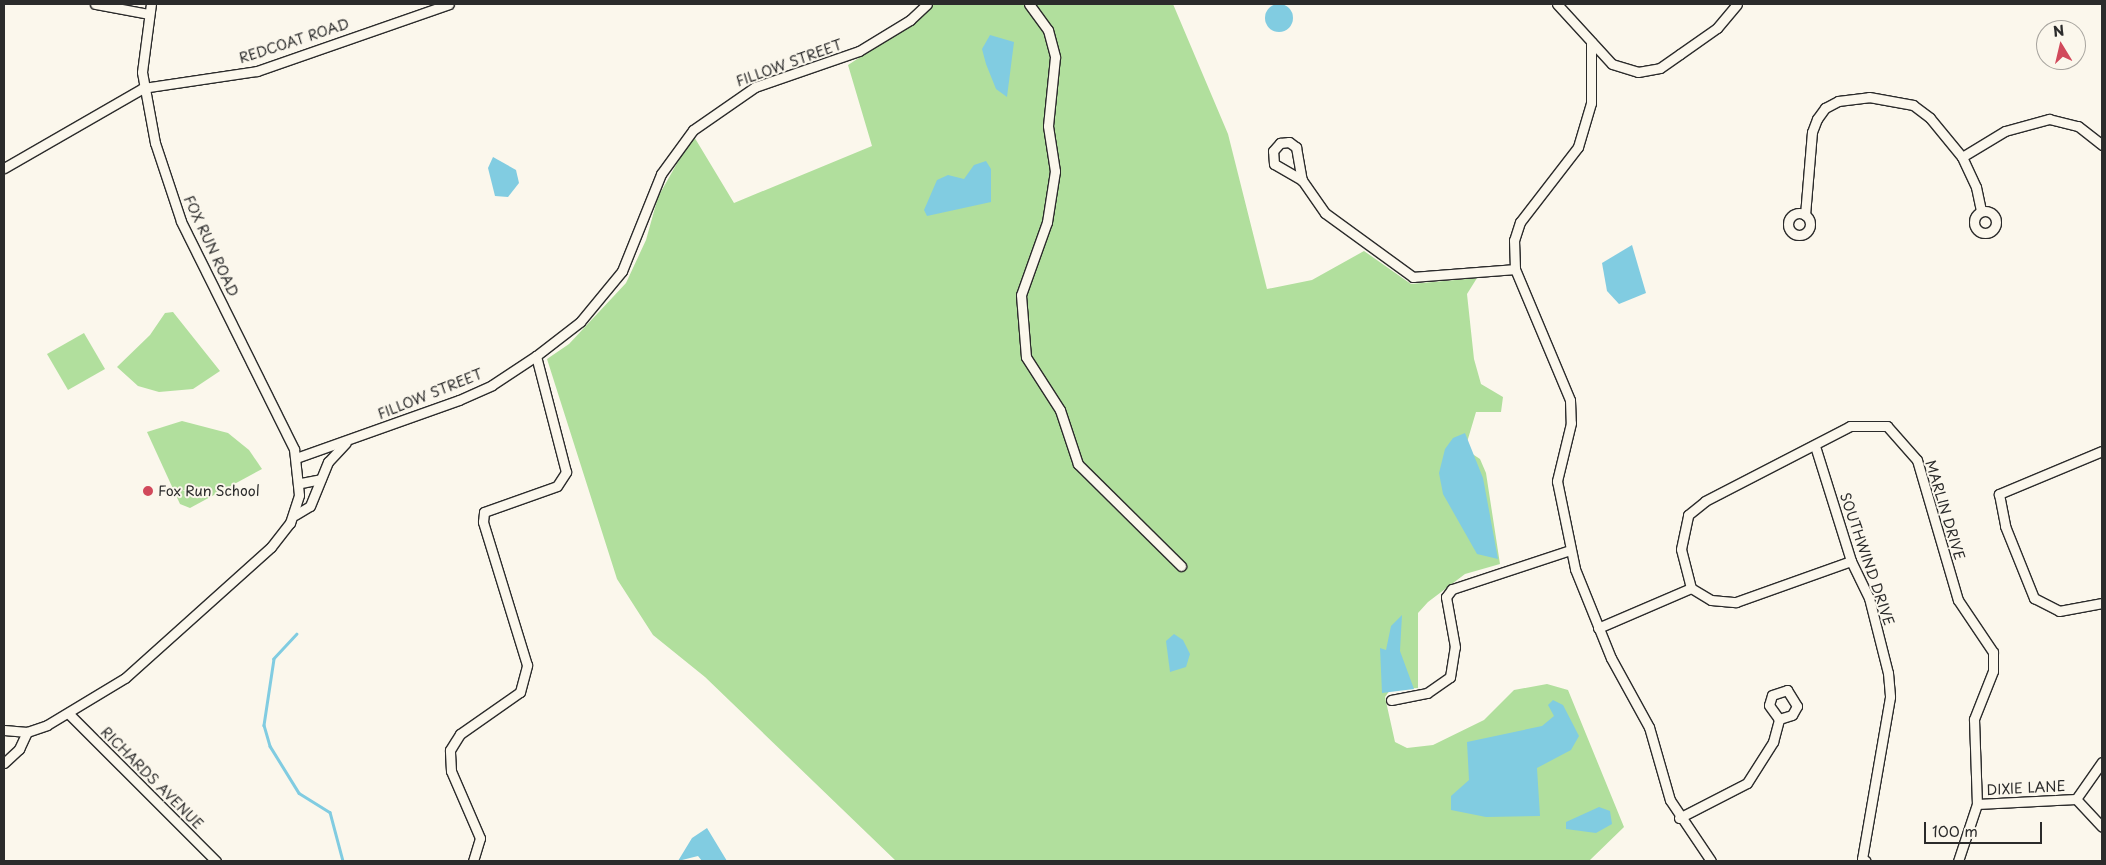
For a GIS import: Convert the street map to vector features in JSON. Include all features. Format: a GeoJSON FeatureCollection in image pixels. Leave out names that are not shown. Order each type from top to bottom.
{"type":"FeatureCollection","features":[{"type":"Feature","properties":{"kind":"street"},"geometry":{"type":"LineString","coordinates":[[95,4],[149,14]]}},
{"type":"Feature","properties":{"kind":"street","name":"FOX RUN ROAD"},"geometry":{"type":"LineString","coordinates":[[150,4],[143,88],[148,122],[181,222],[296,458]]}},
{"type":"Feature","properties":{"kind":"street","name":"REDCOAT ROAD"},"geometry":{"type":"LineString","coordinates":[[143,88],[257,71],[449,4]]}},
{"type":"Feature","properties":{"kind":"street","name":"FILLOW STREET"},"geometry":{"type":"LineString","coordinates":[[295,515],[301,483],[296,458],[348,441],[492,385],[536,356],[580,322],[622,271],[661,174],[693,130],[755,87],[859,52],[910,20],[927,4]]}},
{"type":"Feature","properties":{"kind":"street"},"geometry":{"type":"LineString","coordinates":[[1029,4],[1048,30],[1055,58],[1048,126],[1055,171],[1047,222],[1021,295],[1026,357],[1057,403],[1078,464],[1181,566]]}},
{"type":"Feature","properties":{"kind":"street"},"geometry":{"type":"LineString","coordinates":[[1557,4],[1612,64],[1638,72],[1660,68],[1717,28],[1737,4]]}},
{"type":"Feature","properties":{"kind":"street"},"geometry":{"type":"LineString","coordinates":[[1590,42],[1592,103],[1578,148],[1520,222],[1514,240],[1515,269],[1570,400],[1571,423],[1556,472],[1570,550],[1598,628],[1649,727],[1679,818],[1711,861]]}},
{"type":"Feature","properties":{"kind":"street"},"geometry":{"type":"LineString","coordinates":[[4,168],[143,88]]}},
{"type":"Feature","properties":{"kind":"street"},"geometry":{"type":"LineString","coordinates":[[1805,215],[1812,132],[1825,108],[1838,101],[1890,98],[1913,105],[1962,158],[1976,186],[1981,211]]}},
{"type":"Feature","properties":{"kind":"street"},"geometry":{"type":"LineString","coordinates":[[1962,158],[2005,131],[2049,119],[2078,126],[2102,145]]}},
{"type":"Feature","properties":{"kind":"street"},"geometry":{"type":"LineString","coordinates":[[1302,180],[1333,220],[1413,277],[1515,269]]}},
{"type":"Feature","properties":{"kind":"street"},"geometry":{"type":"LineString","coordinates":[[473,861],[480,838],[451,771],[450,750],[460,734],[520,692],[527,665],[482,522],[484,512],[557,486],[566,472],[536,356]]}},
{"type":"Feature","properties":{"kind":"street","name":"MARLIN DRIVE"},"geometry":{"type":"LineString","coordinates":[[1692,588],[1681,549],[1688,514],[1705,501],[1815,446],[1850,426],[1887,426],[1917,460],[1958,600],[1993,652],[1993,672],[1974,719],[1977,804],[1958,861]]}},
{"type":"Feature","properties":{"kind":"street","name":"FILLOW STREET"},"geometry":{"type":"LineString","coordinates":[[4,730],[27,732],[69,714],[125,678],[271,547],[295,515],[310,506],[328,462],[348,441]]}},
{"type":"Feature","properties":{"kind":"street","name":"SOUTHWIND DRIVE"},"geometry":{"type":"LineString","coordinates":[[1815,446],[1851,561],[1869,598],[1890,697],[1864,860]]}},
{"type":"Feature","properties":{"kind":"street"},"geometry":{"type":"LineString","coordinates":[[2101,455],[1999,494],[2005,526],[2034,598],[2046,607],[2059,611],[2102,603]]}},
{"type":"Feature","properties":{"kind":"street"},"geometry":{"type":"LineString","coordinates":[[301,483],[322,478]]}},
{"type":"Feature","properties":{"kind":"street"},"geometry":{"type":"LineString","coordinates":[[1391,700],[1427,693],[1450,677],[1456,647],[1446,597],[1452,589],[1570,550]]}},
{"type":"Feature","properties":{"kind":"street"},"geometry":{"type":"LineString","coordinates":[[1598,628],[1692,588],[1711,600],[1736,602],[1851,561]]}},
{"type":"Feature","properties":{"kind":"street","name":"RICHARDS AVENUE"},"geometry":{"type":"LineString","coordinates":[[69,714],[216,861]]}},
{"type":"Feature","properties":{"kind":"street"},"geometry":{"type":"LineString","coordinates":[[1679,818],[1747,783],[1773,742],[1779,719]]}},
{"type":"Feature","properties":{"kind":"street"},"geometry":{"type":"LineString","coordinates":[[4,763],[19,749],[27,732]]}},
{"type":"Feature","properties":{"kind":"street"},"geometry":{"type":"LineString","coordinates":[[2102,762],[2076,799],[2102,827]]}},
{"type":"Feature","properties":{"kind":"street","name":"DIXIE LANE"},"geometry":{"type":"LineString","coordinates":[[1977,804],[2076,799]]}},
{"type":"Feature","properties":{"kind":"green space"},"geometry":{"type":"Polygon","coordinates":[[[932,4],[1173,4],[1228,134],[1267,289],[1312,280],[1364,251],[1411,284],[1477,278],[1467,294],[1474,359],[1481,384],[1503,397],[1501,412],[1476,412],[1465,449],[1480,459],[1486,473],[1500,564],[1465,574],[1428,602],[1418,613],[1418,688],[1390,690],[1385,697],[1395,742],[1407,748],[1433,745],[1484,720],[1514,690],[1547,684],[1568,690],[1624,827],[1589,861],[896,861],[705,677],[653,635],[617,579],[547,359],[569,344],[626,283],[646,240],[658,197],[693,135],[734,203],[872,146],[848,65],[922,17],[932,4]]]}},
{"type":"Feature","properties":{"kind":"green space"},"geometry":{"type":"Polygon","coordinates":[[[173,312],[220,371],[193,389],[159,392],[138,386],[117,367],[150,335],[165,313],[173,312]]]}},
{"type":"Feature","properties":{"kind":"green space"},"geometry":{"type":"Polygon","coordinates":[[[84,333],[105,369],[68,390],[47,354],[84,333]]]}},
{"type":"Feature","properties":{"kind":"green space"},"geometry":{"type":"Polygon","coordinates":[[[182,421],[228,433],[249,450],[262,469],[190,508],[180,504],[147,432],[182,421]]]}},
{"type":"Feature","properties":{"kind":"water"},"geometry":{"type":"Polygon","coordinates":[[[1279,4],[1289,8],[1293,18],[1289,28],[1279,32],[1269,28],[1265,18],[1269,8],[1279,4]]]}},
{"type":"Feature","properties":{"kind":"water"},"geometry":{"type":"Polygon","coordinates":[[[990,35],[1014,42],[1007,97],[996,89],[986,64],[982,49],[990,35]]]}},
{"type":"Feature","properties":{"kind":"water"},"geometry":{"type":"Polygon","coordinates":[[[493,157],[516,170],[519,183],[508,197],[495,196],[488,168],[493,157]]]}},
{"type":"Feature","properties":{"kind":"water"},"geometry":{"type":"Polygon","coordinates":[[[986,161],[991,169],[991,202],[927,216],[924,210],[937,180],[948,175],[964,179],[974,165],[986,161]]]}},
{"type":"Feature","properties":{"kind":"water"},"geometry":{"type":"Polygon","coordinates":[[[1632,245],[1646,293],[1619,304],[1607,291],[1602,263],[1632,245]]]}},
{"type":"Feature","properties":{"kind":"water"},"geometry":{"type":"Polygon","coordinates":[[[1465,433],[1483,478],[1498,559],[1477,554],[1443,494],[1439,473],[1445,449],[1453,438],[1465,433]]]}},
{"type":"Feature","properties":{"kind":"water"},"geometry":{"type":"Polygon","coordinates":[[[1402,615],[1400,651],[1414,689],[1382,693],[1380,648],[1386,650],[1391,626],[1402,615]]]}},
{"type":"Feature","properties":{"kind":"water"},"geometry":{"type":"Polygon","coordinates":[[[1174,634],[1183,640],[1190,654],[1186,667],[1170,672],[1166,641],[1174,634]]]}},
{"type":"Feature","properties":{"kind":"water"},"geometry":{"type":"Polygon","coordinates":[[[1553,700],[1563,705],[1579,736],[1571,750],[1537,768],[1540,816],[1486,817],[1451,810],[1451,796],[1469,780],[1467,742],[1542,726],[1554,716],[1548,705],[1553,700]]]}},
{"type":"Feature","properties":{"kind":"water"},"geometry":{"type":"Polygon","coordinates":[[[1599,807],[1610,811],[1612,824],[1596,833],[1566,829],[1566,822],[1599,807]]]}},
{"type":"Feature","properties":{"kind":"water"},"geometry":{"type":"Polygon","coordinates":[[[707,828],[727,861],[702,861],[698,856],[678,861],[692,838],[707,828]]]}},
{"type":"Feature","properties":{"kind":"waterway"},"geometry":{"type":"LineString","coordinates":[[297,634],[274,659],[264,725],[270,746],[299,793],[330,812],[343,861]]}},
{"type":"Feature","properties":{"kind":"place","name":"Fox Run School"},"geometry":{"type":"Point","coordinates":[148,491]}}]}
